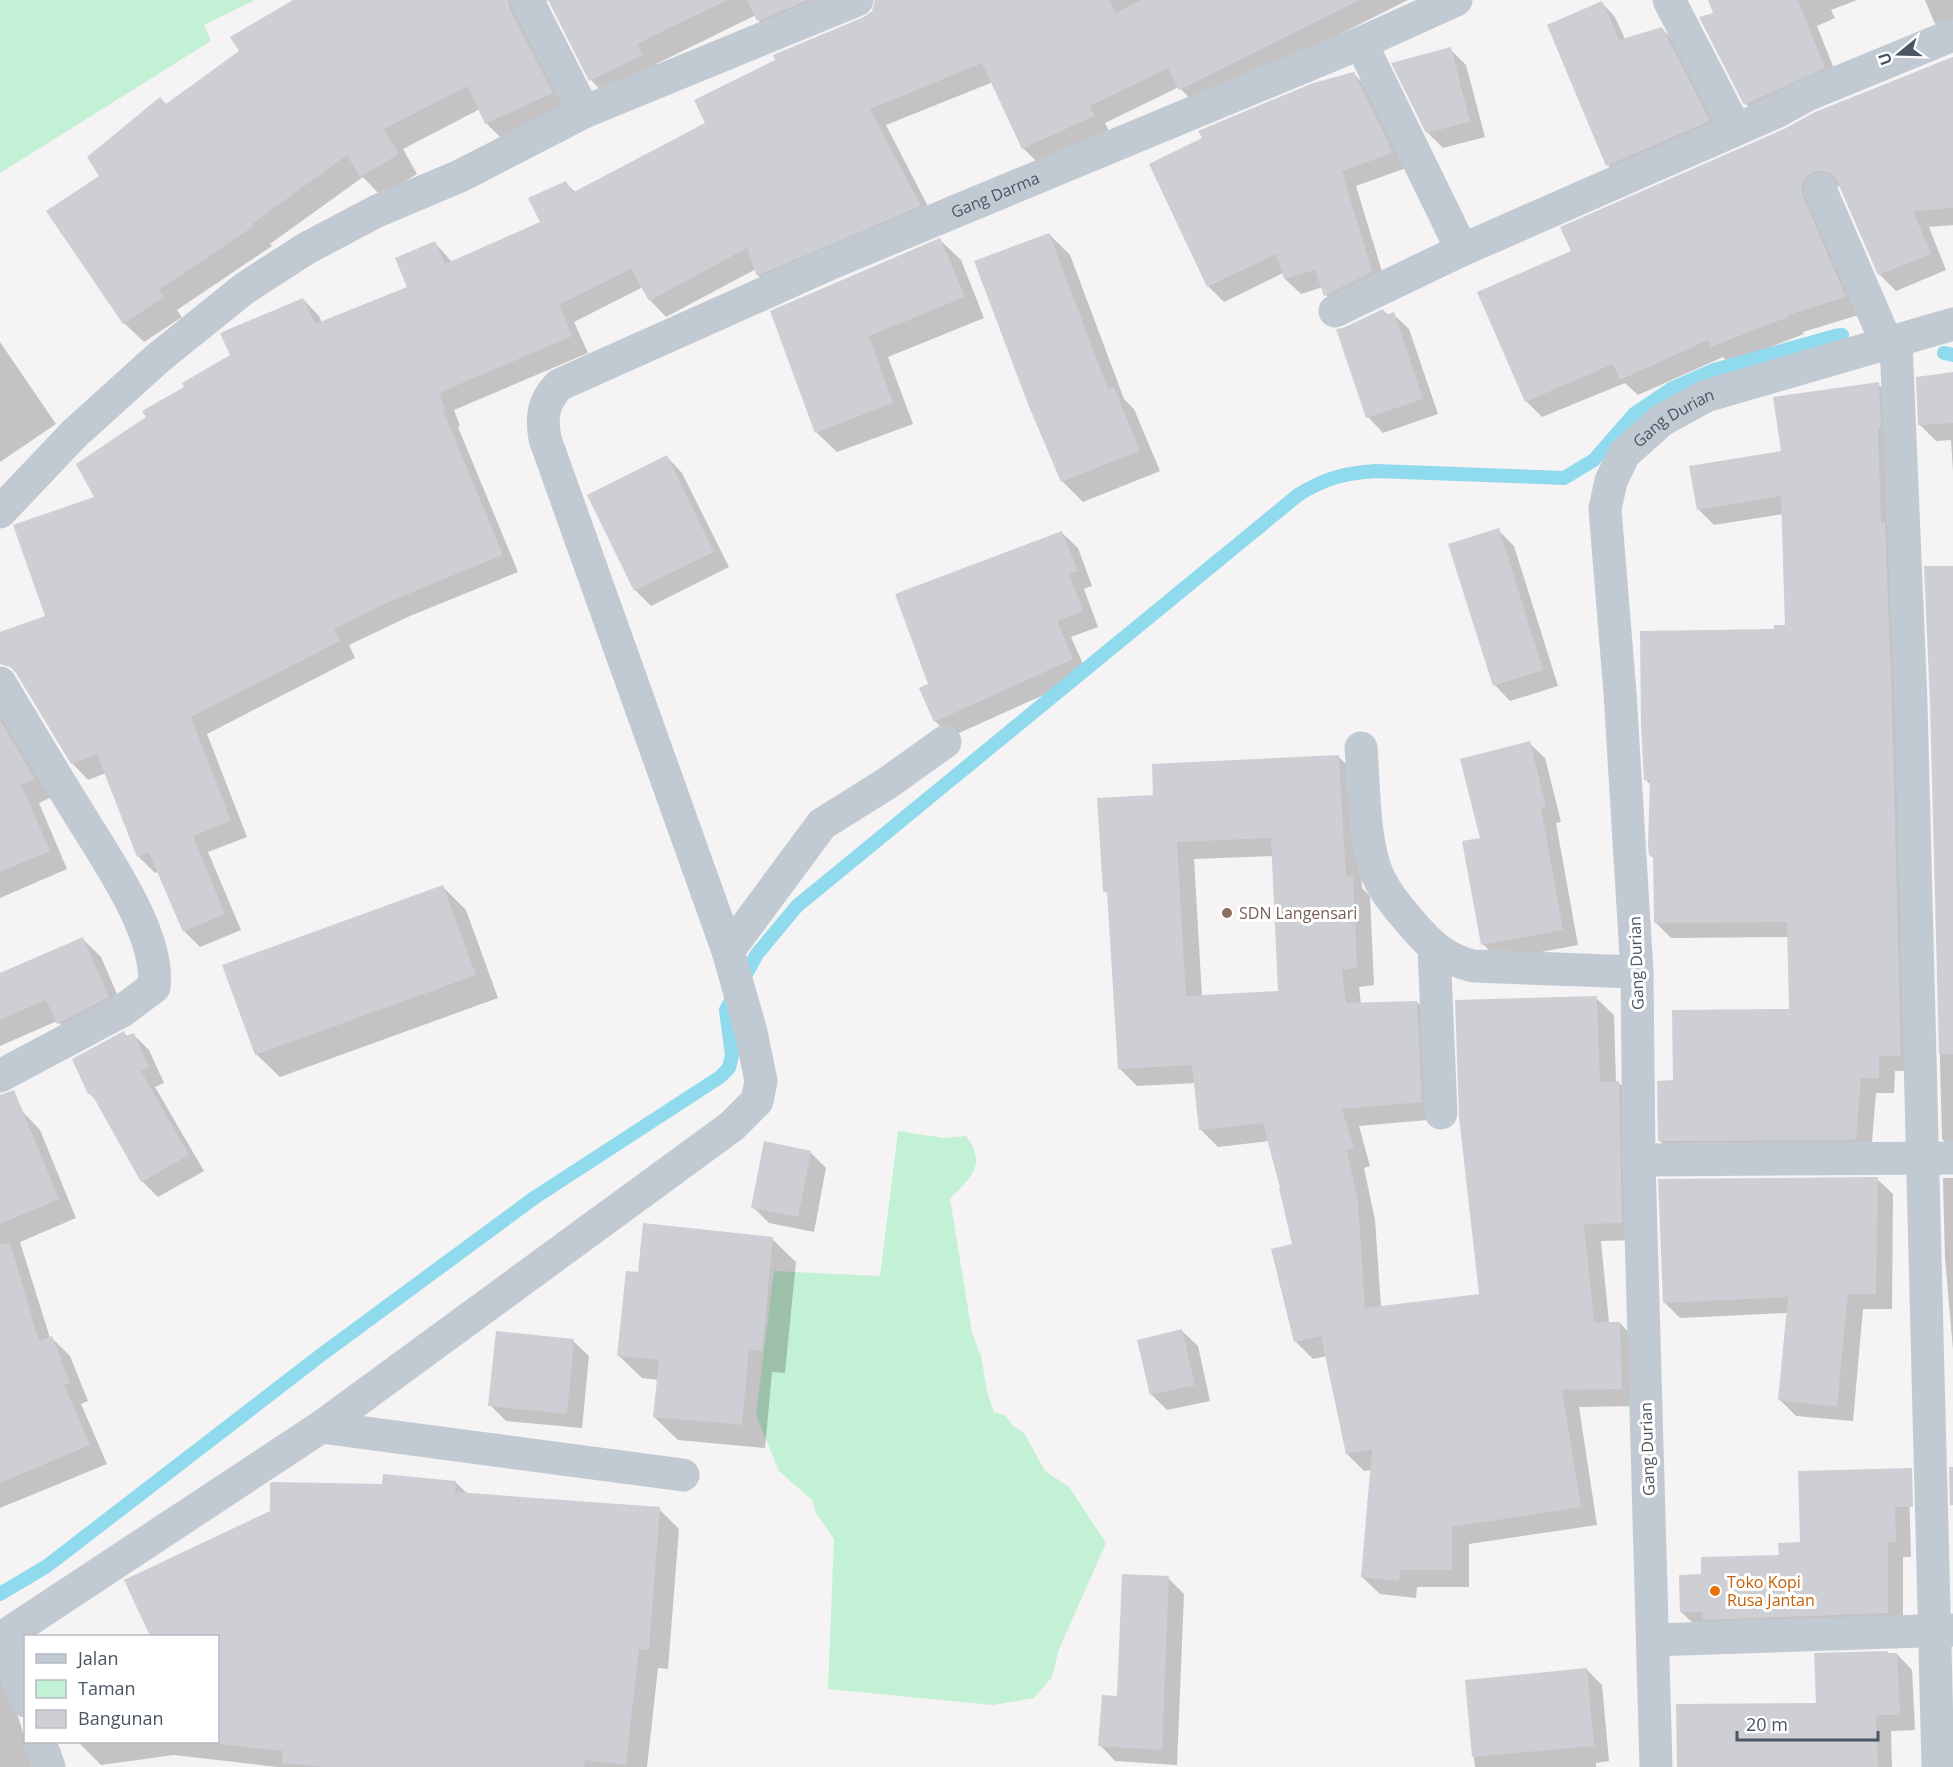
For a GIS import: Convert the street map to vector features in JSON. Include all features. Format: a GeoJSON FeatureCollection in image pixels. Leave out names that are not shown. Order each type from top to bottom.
{"type":"FeatureCollection","features":[{"type":"Feature","properties":{"kind":"street"},"geometry":{"type":"LineString","coordinates":[[527,0],[584,112]]}},
{"type":"Feature","properties":{"kind":"street"},"geometry":{"type":"LineString","coordinates":[[0,512],[74,434],[158,358],[245,288],[307,248],[377,211],[460,176],[584,112],[857,0]]}},
{"type":"Feature","properties":{"kind":"street","name":"Gang Darma"},"geometry":{"type":"LineString","coordinates":[[734,972],[544,439],[542,421],[544,406],[559,385],[825,266],[1361,43],[1456,0]]}},
{"type":"Feature","properties":{"kind":"street"},"geometry":{"type":"LineString","coordinates":[[1669,0],[1735,128]]}},
{"type":"Feature","properties":{"kind":"street"},"geometry":{"type":"LineString","coordinates":[[1335,310],[1462,250],[1735,128],[1776,112],[1807,95],[1953,35]]}},
{"type":"Feature","properties":{"kind":"street"},"geometry":{"type":"LineString","coordinates":[[1361,43],[1462,250]]}},
{"type":"Feature","properties":{"kind":"street"},"geometry":{"type":"LineString","coordinates":[[1820,189],[1892,343],[1937,1158],[1944,1630],[1938,1767]]}},
{"type":"Feature","properties":{"kind":"street","name":"Gang Durian"},"geometry":{"type":"LineString","coordinates":[[1656,1767],[1639,1160],[1637,972],[1620,693],[1605,509],[1611,481],[1624,454],[1662,420],[1706,396],[1953,324]]}},
{"type":"Feature","properties":{"kind":"street"},"geometry":{"type":"LineString","coordinates":[[0,683],[129,897],[146,937],[156,973],[154,987],[122,1011],[0,1076]]}},
{"type":"Feature","properties":{"kind":"street"},"geometry":{"type":"LineString","coordinates":[[24,1696],[1,1638],[321,1427],[732,1126],[757,1101],[761,1081],[751,1032],[734,972],[822,824],[886,784],[945,742]]}},
{"type":"Feature","properties":{"kind":"street"},"geometry":{"type":"LineString","coordinates":[[1361,748],[1369,844],[1378,876],[1398,908],[1434,948],[1457,962],[1473,966],[1637,972]]}},
{"type":"Feature","properties":{"kind":"street"},"geometry":{"type":"LineString","coordinates":[[1434,948],[1441,1113]]}},
{"type":"Feature","properties":{"kind":"street"},"geometry":{"type":"LineString","coordinates":[[1639,1160],[1937,1158]]}},
{"type":"Feature","properties":{"kind":"street"},"geometry":{"type":"LineString","coordinates":[[321,1427],[683,1476]]}},
{"type":"Feature","properties":{"kind":"street"},"geometry":{"type":"LineString","coordinates":[[1653,1640],[1944,1630]]}},
{"type":"Feature","properties":{"kind":"street"},"geometry":{"type":"LineString","coordinates":[[40,1743],[50,1767]]}},
{"type":"Feature","properties":{"kind":"green space"},"geometry":{"type":"Polygon","coordinates":[[[0,0],[255,0],[204,25],[211,41],[0,173],[0,0]]]}},
{"type":"Feature","properties":{"kind":"green space"},"geometry":{"type":"Polygon","coordinates":[[[898,1131],[944,1138],[966,1136],[972,1146],[976,1155],[974,1170],[950,1199],[972,1333],[981,1356],[987,1392],[994,1412],[1005,1415],[1013,1426],[1024,1433],[1045,1471],[1069,1487],[1106,1543],[1059,1649],[1052,1677],[1034,1698],[993,1705],[828,1689],[834,1539],[816,1513],[812,1500],[779,1471],[756,1415],[774,1271],[880,1276],[898,1131]]]}},
{"type":"Feature","properties":{"kind":"building"},"geometry":{"type":"Polygon","coordinates":[[[293,0],[508,0],[510,9],[553,93],[485,124],[468,86],[384,129],[399,154],[360,177],[347,155],[252,224],[254,226],[159,290],[164,297],[123,324],[46,211],[99,176],[87,157],[160,97],[166,104],[239,51],[230,37],[293,0]]]}},
{"type":"Feature","properties":{"kind":"building"},"geometry":{"type":"Polygon","coordinates":[[[548,0],[727,0],[637,44],[643,55],[589,81],[548,0]]]}},
{"type":"Feature","properties":{"kind":"building"},"geometry":{"type":"Polygon","coordinates":[[[747,0],[808,0],[757,21],[747,0]]]}},
{"type":"Feature","properties":{"kind":"building"},"geometry":{"type":"Polygon","coordinates":[[[875,0],[1109,0],[1115,13],[1141,0],[1359,0],[1179,90],[1168,68],[1090,106],[1094,116],[1022,149],[982,63],[870,109],[921,206],[757,276],[747,248],[649,301],[631,269],[559,305],[572,336],[439,393],[445,409],[443,410],[503,555],[393,600],[334,629],[340,641],[191,717],[231,821],[193,836],[225,914],[183,932],[149,853],[137,857],[97,754],[71,764],[16,673],[10,667],[0,664],[0,632],[45,616],[13,525],[94,497],[76,464],[146,417],[142,411],[184,387],[182,383],[230,355],[220,333],[303,298],[315,324],[407,287],[395,258],[435,241],[445,264],[540,222],[528,198],[566,181],[572,193],[705,123],[694,100],[775,60],[773,55],[864,17],[872,11],[875,0]]]}},
{"type":"Feature","properties":{"kind":"building"},"geometry":{"type":"Polygon","coordinates":[[[1708,0],[1798,0],[1825,68],[1744,105],[1699,17],[1713,13],[1708,0]]]}},
{"type":"Feature","properties":{"kind":"building"},"geometry":{"type":"Polygon","coordinates":[[[1602,1],[1619,40],[1662,27],[1710,121],[1606,166],[1547,25],[1602,1]]]}},
{"type":"Feature","properties":{"kind":"building"},"geometry":{"type":"Polygon","coordinates":[[[1451,47],[1470,122],[1426,133],[1391,63],[1451,47]]]}},
{"type":"Feature","properties":{"kind":"building"},"geometry":{"type":"Polygon","coordinates":[[[1953,57],[1953,208],[1913,211],[1931,254],[1878,275],[1837,181],[1832,174],[1823,171],[1813,172],[1805,178],[1801,187],[1803,196],[1846,297],[1788,315],[1788,317],[1711,347],[1708,340],[1620,380],[1613,364],[1525,402],[1477,292],[1571,251],[1560,227],[1784,129],[1815,112],[1953,57]]]}},
{"type":"Feature","properties":{"kind":"building"},"geometry":{"type":"Polygon","coordinates":[[[1354,72],[1392,153],[1342,171],[1372,272],[1324,296],[1315,270],[1284,279],[1276,254],[1207,287],[1149,164],[1202,138],[1198,131],[1313,83],[1354,72]]]}},
{"type":"Feature","properties":{"kind":"building"},"geometry":{"type":"Polygon","coordinates":[[[1049,233],[1108,389],[1114,387],[1140,451],[1061,482],[1028,404],[974,261],[1049,233]]]}},
{"type":"Feature","properties":{"kind":"building"},"geometry":{"type":"Polygon","coordinates":[[[940,238],[965,297],[869,336],[893,403],[815,433],[770,311],[940,238]]]}},
{"type":"Feature","properties":{"kind":"building"},"geometry":{"type":"Polygon","coordinates":[[[1383,309],[1385,315],[1394,312],[1423,399],[1366,418],[1336,329],[1343,328],[1383,309]]]}},
{"type":"Feature","properties":{"kind":"building"},"geometry":{"type":"Polygon","coordinates":[[[1953,372],[1953,423],[1918,425],[1916,377],[1953,372]]]}},
{"type":"Feature","properties":{"kind":"building"},"geometry":{"type":"Polygon","coordinates":[[[1879,382],[1881,522],[1885,522],[1892,704],[1901,1056],[1879,1056],[1879,1078],[1861,1078],[1856,1140],[1658,1141],[1657,1081],[1673,1080],[1672,1010],[1789,1009],[1787,922],[1654,923],[1653,855],[1649,855],[1648,844],[1650,780],[1644,780],[1641,726],[1640,631],[1774,629],[1774,625],[1785,625],[1781,496],[1697,510],[1689,466],[1781,451],[1773,397],[1879,382]]]}},
{"type":"Feature","properties":{"kind":"building"},"geometry":{"type":"Polygon","coordinates":[[[667,455],[714,552],[634,591],[587,495],[667,455]]]}},
{"type":"Feature","properties":{"kind":"building"},"geometry":{"type":"Polygon","coordinates":[[[1499,528],[1543,670],[1493,686],[1448,544],[1499,528]]]}},
{"type":"Feature","properties":{"kind":"building"},"geometry":{"type":"Polygon","coordinates":[[[1062,531],[1078,571],[1069,574],[1083,611],[1057,621],[1073,659],[934,722],[919,688],[928,684],[895,594],[1062,531]]]}},
{"type":"Feature","properties":{"kind":"building"},"geometry":{"type":"Polygon","coordinates":[[[1924,566],[1953,566],[1953,1054],[1939,1054],[1924,566]]]}},
{"type":"Feature","properties":{"kind":"building"},"geometry":{"type":"Polygon","coordinates":[[[0,720],[35,779],[21,784],[50,851],[0,872],[0,720]]]}},
{"type":"Feature","properties":{"kind":"building"},"geometry":{"type":"Polygon","coordinates":[[[1530,741],[1546,806],[1541,808],[1563,930],[1481,945],[1462,841],[1480,838],[1460,759],[1530,741]]]}},
{"type":"Feature","properties":{"kind":"building"},"geometry":{"type":"Polygon","coordinates":[[[1339,755],[1346,877],[1353,876],[1357,967],[1342,970],[1346,1003],[1417,1001],[1422,1102],[1342,1109],[1354,1148],[1347,1150],[1358,1202],[1365,1308],[1479,1294],[1459,1117],[1455,1000],[1597,996],[1600,1082],[1619,1081],[1622,1223],[1584,1224],[1594,1322],[1620,1322],[1622,1389],[1562,1390],[1581,1507],[1452,1527],[1452,1570],[1400,1570],[1399,1581],[1361,1577],[1372,1449],[1346,1454],[1321,1336],[1294,1342],[1271,1249],[1292,1244],[1263,1123],[1199,1130],[1192,1065],[1118,1069],[1107,892],[1103,892],[1097,798],[1153,795],[1152,764],[1339,755]],[[1271,838],[1177,842],[1186,996],[1278,991],[1271,838]]]}},
{"type":"Feature","properties":{"kind":"building"},"geometry":{"type":"Polygon","coordinates":[[[443,885],[476,975],[255,1055],[222,965],[443,885]]]}},
{"type":"Feature","properties":{"kind":"building"},"geometry":{"type":"Polygon","coordinates":[[[83,937],[109,997],[57,1024],[46,1000],[0,1020],[0,973],[83,937]]]}},
{"type":"Feature","properties":{"kind":"building"},"geometry":{"type":"Polygon","coordinates":[[[124,1031],[126,1036],[134,1033],[149,1067],[141,1071],[189,1155],[141,1182],[91,1093],[88,1094],[72,1059],[124,1031]]]}},
{"type":"Feature","properties":{"kind":"building"},"geometry":{"type":"Polygon","coordinates":[[[14,1090],[59,1199],[0,1224],[0,1095],[14,1090]]]}},
{"type":"Feature","properties":{"kind":"building"},"geometry":{"type":"Polygon","coordinates":[[[764,1141],[811,1151],[798,1217],[751,1208],[764,1141]]]}},
{"type":"Feature","properties":{"kind":"building"},"geometry":{"type":"Polygon","coordinates":[[[1878,1177],[1876,1294],[1848,1294],[1837,1407],[1778,1400],[1788,1297],[1663,1303],[1658,1179],[1878,1177]]]}},
{"type":"Feature","properties":{"kind":"building"},"geometry":{"type":"Polygon","coordinates":[[[643,1223],[773,1237],[762,1351],[749,1349],[742,1425],[653,1417],[659,1360],[617,1356],[626,1271],[638,1272],[643,1223]]]}},
{"type":"Feature","properties":{"kind":"building"},"geometry":{"type":"Polygon","coordinates":[[[10,1243],[39,1341],[52,1336],[70,1383],[64,1385],[90,1445],[0,1483],[0,1244],[10,1243]]]}},
{"type":"Feature","properties":{"kind":"building"},"geometry":{"type":"Polygon","coordinates":[[[1182,1329],[1195,1385],[1150,1395],[1137,1340],[1182,1329]]]}},
{"type":"Feature","properties":{"kind":"building"},"geometry":{"type":"Polygon","coordinates":[[[496,1331],[574,1339],[567,1414],[488,1406],[496,1331]]]}},
{"type":"Feature","properties":{"kind":"building"},"geometry":{"type":"Polygon","coordinates":[[[1949,1467],[1953,1467],[1953,1505],[1950,1505],[1949,1467]]]}},
{"type":"Feature","properties":{"kind":"building"},"geometry":{"type":"Polygon","coordinates":[[[1912,1468],[1913,1507],[1895,1507],[1896,1542],[1888,1542],[1888,1613],[1703,1620],[1703,1612],[1680,1612],[1679,1575],[1701,1574],[1701,1557],[1779,1555],[1778,1543],[1800,1542],[1798,1471],[1912,1468]]]}},
{"type":"Feature","properties":{"kind":"building"},"geometry":{"type":"Polygon","coordinates":[[[383,1474],[456,1481],[455,1492],[660,1507],[649,1650],[639,1649],[626,1765],[585,1760],[584,1767],[326,1767],[282,1763],[283,1751],[218,1744],[219,1635],[150,1635],[124,1580],[270,1511],[270,1483],[272,1482],[382,1484],[383,1474]]]}},
{"type":"Feature","properties":{"kind":"building"},"geometry":{"type":"Polygon","coordinates":[[[1122,1574],[1169,1576],[1162,1750],[1098,1746],[1102,1695],[1117,1696],[1122,1574]]]}},
{"type":"Feature","properties":{"kind":"building"},"geometry":{"type":"Polygon","coordinates":[[[1888,1651],[1888,1653],[1897,1653],[1900,1715],[1876,1715],[1878,1767],[1677,1767],[1676,1704],[1816,1703],[1814,1653],[1888,1651]]]}},
{"type":"Feature","properties":{"kind":"building"},"geometry":{"type":"Polygon","coordinates":[[[1587,1668],[1594,1746],[1472,1757],[1465,1680],[1587,1668]]]}},
{"type":"Feature","properties":{"kind":"waterway"},"geometry":{"type":"LineString","coordinates":[[0,1594],[47,1566],[321,1355],[534,1198],[720,1077],[729,1068],[732,1055],[726,1010],[757,954],[797,906],[1298,495],[1317,484],[1336,477],[1376,471],[1564,478],[1594,460],[1634,414],[1671,389],[1714,370],[1842,335]]}},
{"type":"Feature","properties":{"kind":"waterway"},"geometry":{"type":"LineString","coordinates":[[1944,353],[1953,355]]}},
{"type":"Feature","properties":{"kind":"place","name":"SDN Langensari"},"geometry":{"type":"Point","coordinates":[1227,913]}},
{"type":"Feature","properties":{"kind":"place","name":"Toko Kopi Rusa Jantan"},"geometry":{"type":"Point","coordinates":[1715,1591]}}]}
